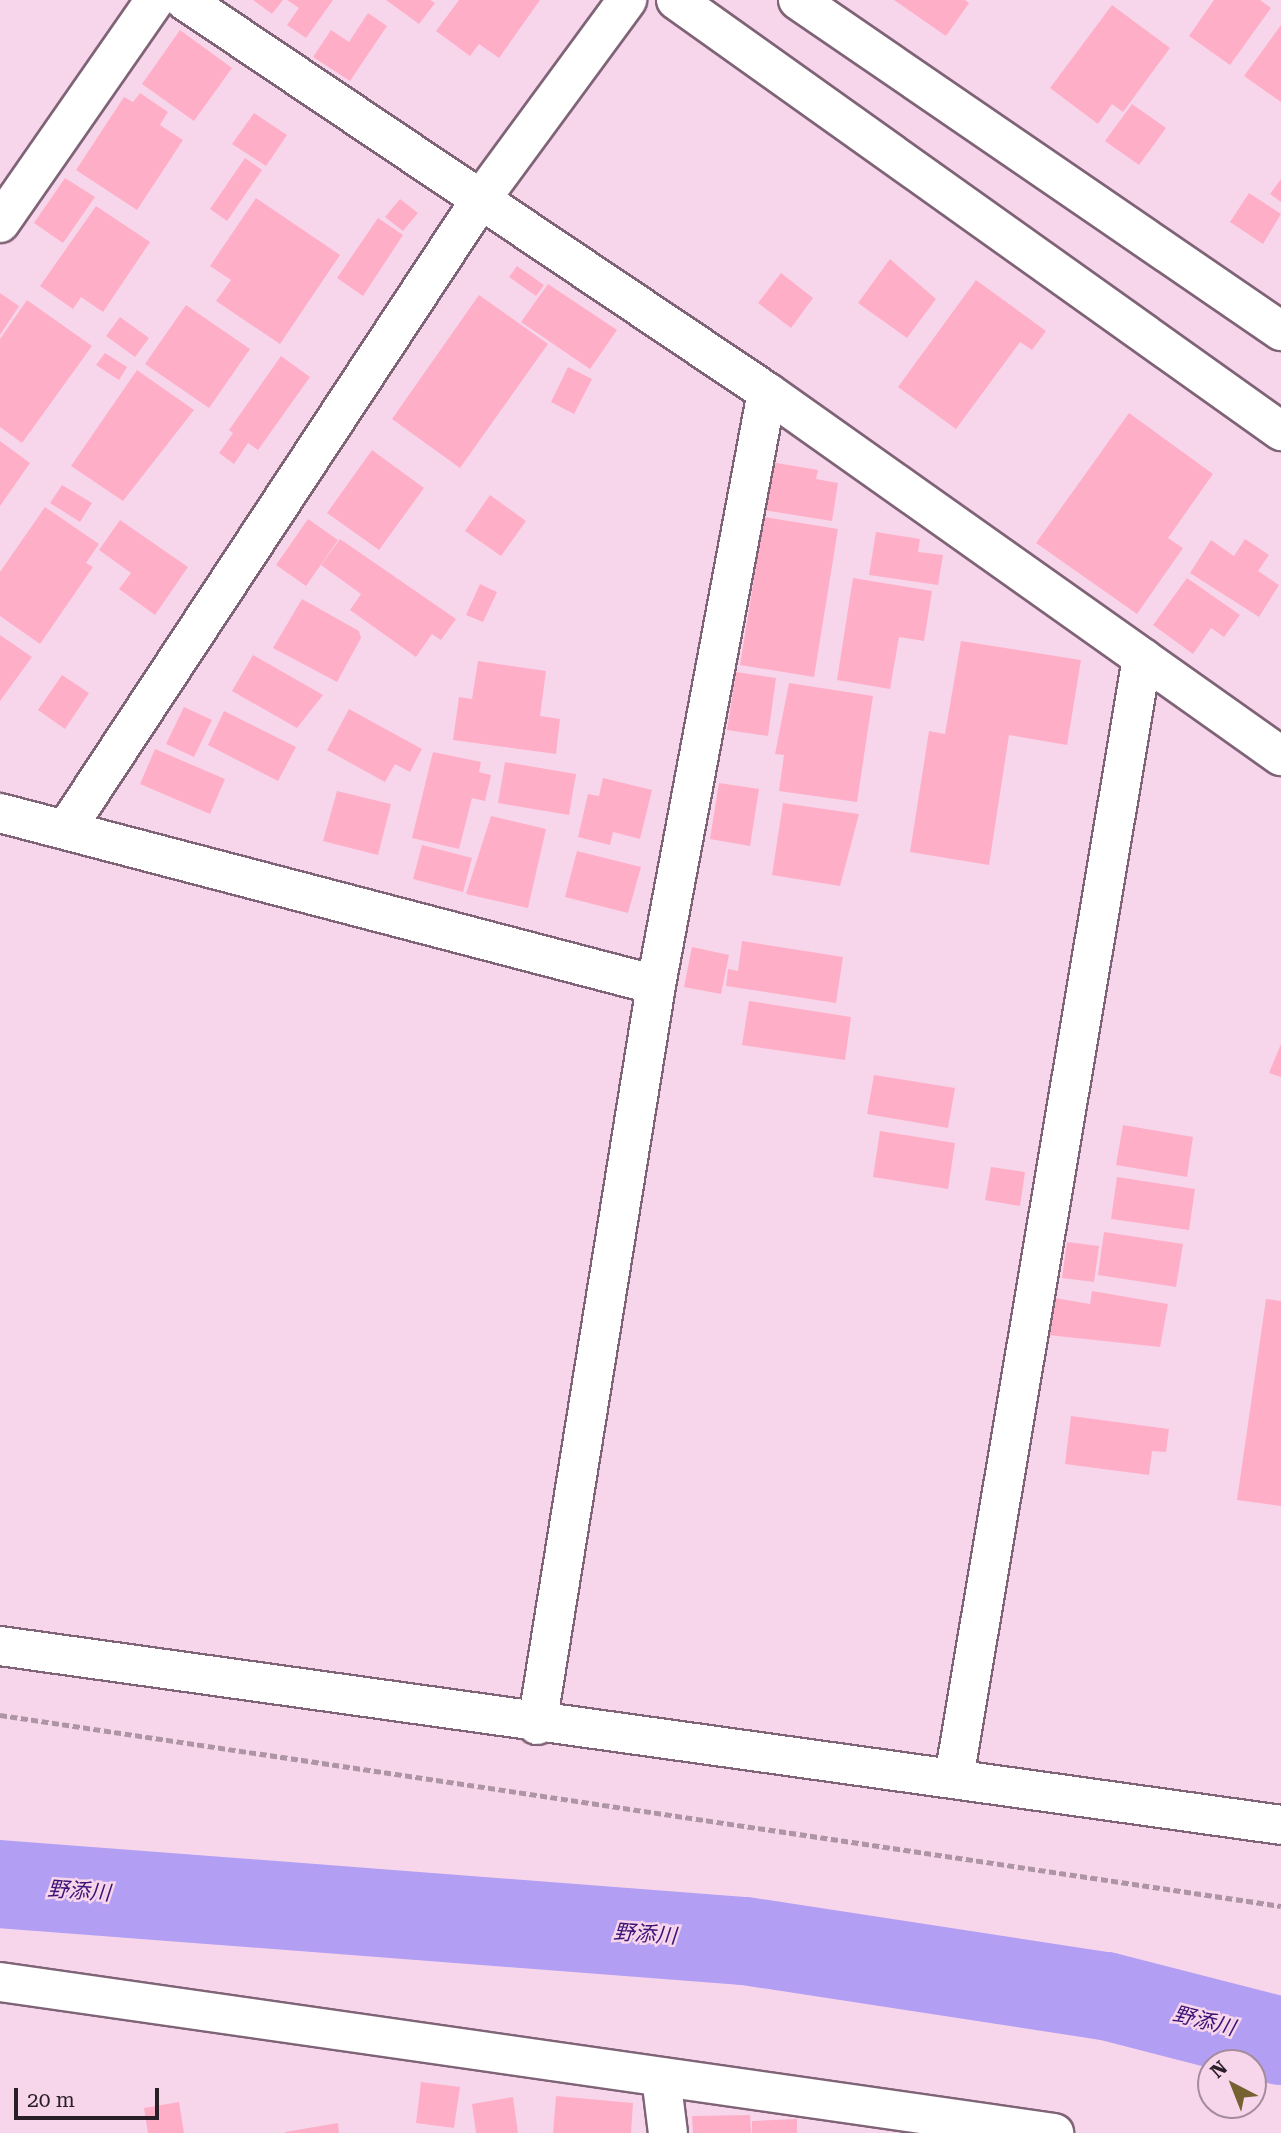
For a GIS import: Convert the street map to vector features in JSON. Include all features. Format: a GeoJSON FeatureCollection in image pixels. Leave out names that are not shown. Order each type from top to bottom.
{"type":"FeatureCollection","features":[{"type":"Feature","properties":{"kind":"street"},"geometry":{"type":"LineString","coordinates":[[0,223],[155,0]]}},
{"type":"Feature","properties":{"kind":"street"},"geometry":{"type":"LineString","coordinates":[[184,0],[767,391],[1281,756]]}},
{"type":"Feature","properties":{"kind":"street"},"geometry":{"type":"LineString","coordinates":[[66,829],[481,199],[627,0]]}},
{"type":"Feature","properties":{"kind":"street"},"geometry":{"type":"LineString","coordinates":[[676,0],[1281,431]]}},
{"type":"Feature","properties":{"kind":"street"},"geometry":{"type":"LineString","coordinates":[[798,0],[1281,331]]}},
{"type":"Feature","properties":{"kind":"street"},"geometry":{"type":"LineString","coordinates":[[537,1725],[656,985],[767,391]]}},
{"type":"Feature","properties":{"kind":"street"},"geometry":{"type":"LineString","coordinates":[[954,1778],[1142,658]]}},
{"type":"Feature","properties":{"kind":"street"},"geometry":{"type":"LineString","coordinates":[[0,813],[656,985]]}},
{"type":"Feature","properties":{"kind":"street"},"geometry":{"type":"LineString","coordinates":[[0,1647],[537,1725],[954,1778],[1281,1825]]}},
{"type":"Feature","properties":{"kind":"street"},"geometry":{"type":"LineString","coordinates":[[0,1982],[661,2077],[958,2125],[1054,2133]]}},
{"type":"Feature","properties":{"kind":"street"},"geometry":{"type":"LineString","coordinates":[[661,2077],[668,2133]]}},
{"type":"Feature","properties":{"kind":"path"},"geometry":{"type":"LineString","coordinates":[[0,1715],[1281,1906]]}},
{"type":"Feature","properties":{"kind":"building"},"geometry":{"type":"Polygon","coordinates":[[[253,0],[283,0],[272,14],[253,0]]]}},
{"type":"Feature","properties":{"kind":"building"},"geometry":{"type":"Polygon","coordinates":[[[287,0],[333,0],[306,38],[287,25],[299,8],[287,0]]]}},
{"type":"Feature","properties":{"kind":"building"},"geometry":{"type":"Polygon","coordinates":[[[386,0],[430,0],[435,3],[419,24],[386,0]]]}},
{"type":"Feature","properties":{"kind":"building"},"geometry":{"type":"Polygon","coordinates":[[[459,0],[540,0],[499,58],[479,44],[470,56],[436,31],[459,0]]]}},
{"type":"Feature","properties":{"kind":"building"},"geometry":{"type":"Polygon","coordinates":[[[894,0],[965,0],[969,3],[946,36],[894,0]]]}},
{"type":"Feature","properties":{"kind":"building"},"geometry":{"type":"Polygon","coordinates":[[[1214,0],[1260,0],[1271,8],[1230,65],[1189,36],[1214,0]]]}},
{"type":"Feature","properties":{"kind":"building"},"geometry":{"type":"Polygon","coordinates":[[[1112,5],[1170,48],[1123,112],[1112,104],[1098,124],[1050,88],[1112,5]]]}},
{"type":"Feature","properties":{"kind":"building"},"geometry":{"type":"Polygon","coordinates":[[[368,13],[387,26],[350,81],[313,57],[331,30],[349,42],[368,13]]]}},
{"type":"Feature","properties":{"kind":"building"},"geometry":{"type":"Polygon","coordinates":[[[1281,25],[1281,102],[1244,76],[1281,25]]]}},
{"type":"Feature","properties":{"kind":"building"},"geometry":{"type":"Polygon","coordinates":[[[180,30],[232,68],[194,121],[142,84],[180,30]]]}},
{"type":"Feature","properties":{"kind":"building"},"geometry":{"type":"Polygon","coordinates":[[[140,93],[168,112],[160,125],[183,140],[137,210],[76,170],[124,97],[133,102],[140,93]]]}},
{"type":"Feature","properties":{"kind":"building"},"geometry":{"type":"Polygon","coordinates":[[[1132,104],[1166,128],[1139,165],[1105,141],[1132,104]]]}},
{"type":"Feature","properties":{"kind":"building"},"geometry":{"type":"Polygon","coordinates":[[[254,113],[287,135],[266,166],[232,144],[254,113]]]}},
{"type":"Feature","properties":{"kind":"building"},"geometry":{"type":"Polygon","coordinates":[[[245,158],[262,170],[227,221],[210,209],[245,158]]]}},
{"type":"Feature","properties":{"kind":"building"},"geometry":{"type":"Polygon","coordinates":[[[65,178],[95,197],[63,243],[34,223],[65,178]]]}},
{"type":"Feature","properties":{"kind":"building"},"geometry":{"type":"Polygon","coordinates":[[[1281,179],[1281,202],[1270,194],[1281,179]]]}},
{"type":"Feature","properties":{"kind":"building"},"geometry":{"type":"Polygon","coordinates":[[[1249,193],[1281,214],[1263,244],[1230,222],[1249,193]]]}},
{"type":"Feature","properties":{"kind":"building"},"geometry":{"type":"Polygon","coordinates":[[[256,198],[340,255],[280,344],[216,301],[231,280],[210,266],[256,198]]]}},
{"type":"Feature","properties":{"kind":"building"},"geometry":{"type":"Polygon","coordinates":[[[400,199],[418,213],[403,231],[385,217],[400,199]]]}},
{"type":"Feature","properties":{"kind":"building"},"geometry":{"type":"Polygon","coordinates":[[[96,206],[150,242],[103,312],[81,297],[73,309],[40,286],[96,206]]]}},
{"type":"Feature","properties":{"kind":"building"},"geometry":{"type":"Polygon","coordinates":[[[378,218],[403,235],[363,296],[337,278],[378,218]]]}},
{"type":"Feature","properties":{"kind":"building"},"geometry":{"type":"Polygon","coordinates":[[[890,259],[936,299],[907,338],[858,303],[890,259]]]}},
{"type":"Feature","properties":{"kind":"building"},"geometry":{"type":"Polygon","coordinates":[[[517,266],[544,285],[536,296],[509,277],[517,266]]]}},
{"type":"Feature","properties":{"kind":"building"},"geometry":{"type":"Polygon","coordinates":[[[781,273],[813,298],[791,328],[758,303],[781,273]]]}},
{"type":"Feature","properties":{"kind":"building"},"geometry":{"type":"Polygon","coordinates":[[[976,280],[1046,331],[1032,350],[1020,342],[956,429],[898,387],[976,280]]]}},
{"type":"Feature","properties":{"kind":"building"},"geometry":{"type":"Polygon","coordinates":[[[548,284],[617,330],[590,369],[521,322],[548,284]]]}},
{"type":"Feature","properties":{"kind":"building"},"geometry":{"type":"Polygon","coordinates":[[[0,293],[19,306],[0,335],[0,293]]]}},
{"type":"Feature","properties":{"kind":"building"},"geometry":{"type":"Polygon","coordinates":[[[479,295],[548,344],[460,468],[392,419],[479,295]]]}},
{"type":"Feature","properties":{"kind":"building"},"geometry":{"type":"Polygon","coordinates":[[[27,300],[92,346],[22,443],[0,427],[0,339],[27,300]]]}},
{"type":"Feature","properties":{"kind":"building"},"geometry":{"type":"Polygon","coordinates":[[[186,305],[250,349],[209,408],[145,364],[186,305]]]}},
{"type":"Feature","properties":{"kind":"building"},"geometry":{"type":"Polygon","coordinates":[[[120,317],[149,338],[135,357],[106,336],[120,317]]]}},
{"type":"Feature","properties":{"kind":"building"},"geometry":{"type":"Polygon","coordinates":[[[105,353],[127,367],[119,380],[96,365],[105,353]]]}},
{"type":"Feature","properties":{"kind":"building"},"geometry":{"type":"Polygon","coordinates":[[[281,356],[310,377],[258,450],[248,443],[234,464],[219,453],[233,433],[229,430],[281,356]]]}},
{"type":"Feature","properties":{"kind":"building"},"geometry":{"type":"Polygon","coordinates":[[[568,367],[592,379],[574,414],[551,402],[568,367]]]}},
{"type":"Feature","properties":{"kind":"building"},"geometry":{"type":"Polygon","coordinates":[[[137,370],[194,410],[123,501],[71,466],[137,370]]]}},
{"type":"Feature","properties":{"kind":"building"},"geometry":{"type":"Polygon","coordinates":[[[1129,413],[1213,474],[1168,538],[1183,548],[1137,614],[1036,543],[1129,413]]]}},
{"type":"Feature","properties":{"kind":"building"},"geometry":{"type":"Polygon","coordinates":[[[0,441],[30,463],[0,506],[0,441]]]}},
{"type":"Feature","properties":{"kind":"building"},"geometry":{"type":"Polygon","coordinates":[[[372,450],[424,488],[379,550],[327,513],[372,450]]]}},
{"type":"Feature","properties":{"kind":"building"},"geometry":{"type":"Polygon","coordinates":[[[771,462],[818,470],[816,479],[838,483],[832,521],[763,510],[771,462]]]}},
{"type":"Feature","properties":{"kind":"building"},"geometry":{"type":"Polygon","coordinates":[[[62,485],[92,503],[80,522],[50,503],[62,485]]]}},
{"type":"Feature","properties":{"kind":"building"},"geometry":{"type":"Polygon","coordinates":[[[490,495],[526,521],[501,556],[465,531],[490,495]]]}},
{"type":"Feature","properties":{"kind":"building"},"geometry":{"type":"Polygon","coordinates":[[[45,507],[99,544],[86,563],[93,567],[40,644],[0,616],[0,572],[45,507]]]}},
{"type":"Feature","properties":{"kind":"building"},"geometry":{"type":"Polygon","coordinates":[[[764,517],[838,529],[814,677],[740,665],[764,517]]]}},
{"type":"Feature","properties":{"kind":"building"},"geometry":{"type":"Polygon","coordinates":[[[308,519],[338,540],[306,586],[276,565],[308,519]]]}},
{"type":"Feature","properties":{"kind":"building"},"geometry":{"type":"Polygon","coordinates":[[[120,520],[188,567],[155,615],[119,589],[131,573],[99,550],[120,520]]]}},
{"type":"Feature","properties":{"kind":"building"},"geometry":{"type":"Polygon","coordinates":[[[876,532],[920,539],[918,552],[943,555],[938,585],[869,575],[876,532]]]}},
{"type":"Feature","properties":{"kind":"building"},"geometry":{"type":"Polygon","coordinates":[[[340,539],[456,619],[441,640],[432,634],[416,657],[350,610],[361,594],[321,565],[340,539]]]}},
{"type":"Feature","properties":{"kind":"building"},"geometry":{"type":"Polygon","coordinates":[[[1245,539],[1269,555],[1258,571],[1279,585],[1259,617],[1190,573],[1211,540],[1234,556],[1245,539]]]}},
{"type":"Feature","properties":{"kind":"building"},"geometry":{"type":"Polygon","coordinates":[[[853,578],[932,591],[924,641],[899,637],[890,689],[837,680],[853,578]]]}},
{"type":"Feature","properties":{"kind":"building"},"geometry":{"type":"Polygon","coordinates":[[[1187,578],[1240,615],[1224,637],[1211,628],[1193,654],[1153,625],[1187,578]]]}},
{"type":"Feature","properties":{"kind":"building"},"geometry":{"type":"Polygon","coordinates":[[[480,584],[497,592],[483,622],[466,615],[480,584]]]}},
{"type":"Feature","properties":{"kind":"building"},"geometry":{"type":"Polygon","coordinates":[[[302,599],[359,631],[361,638],[337,682],[273,648],[302,599]]]}},
{"type":"Feature","properties":{"kind":"building"},"geometry":{"type":"Polygon","coordinates":[[[0,635],[32,657],[0,701],[0,635]]]}},
{"type":"Feature","properties":{"kind":"building"},"geometry":{"type":"Polygon","coordinates":[[[961,641],[1081,660],[1067,745],[1009,735],[989,865],[910,852],[929,731],[945,734],[961,641]]]}},
{"type":"Feature","properties":{"kind":"building"},"geometry":{"type":"Polygon","coordinates":[[[253,655],[323,695],[297,728],[232,691],[253,655]]]}},
{"type":"Feature","properties":{"kind":"building"},"geometry":{"type":"Polygon","coordinates":[[[478,661],[546,671],[540,716],[560,719],[556,754],[453,740],[459,697],[472,699],[478,661]]]}},
{"type":"Feature","properties":{"kind":"building"},"geometry":{"type":"Polygon","coordinates":[[[736,672],[776,678],[768,736],[727,730],[736,672]]]}},
{"type":"Feature","properties":{"kind":"building"},"geometry":{"type":"Polygon","coordinates":[[[62,675],[89,693],[65,729],[38,710],[62,675]]]}},
{"type":"Feature","properties":{"kind":"building"},"geometry":{"type":"Polygon","coordinates":[[[789,683],[873,696],[857,802],[779,791],[784,755],[775,754],[789,683]]]}},
{"type":"Feature","properties":{"kind":"building"},"geometry":{"type":"Polygon","coordinates":[[[184,707],[212,720],[194,757],[166,744],[184,707]]]}},
{"type":"Feature","properties":{"kind":"building"},"geometry":{"type":"Polygon","coordinates":[[[349,709],[422,749],[410,772],[395,764],[385,782],[327,750],[349,709]]]}},
{"type":"Feature","properties":{"kind":"building"},"geometry":{"type":"Polygon","coordinates":[[[224,711],[296,747],[278,781],[208,745],[224,711]]]}},
{"type":"Feature","properties":{"kind":"building"},"geometry":{"type":"Polygon","coordinates":[[[155,749],[225,779],[210,814],[140,784],[155,749]]]}},
{"type":"Feature","properties":{"kind":"building"},"geometry":{"type":"Polygon","coordinates":[[[433,752],[481,762],[479,772],[491,775],[485,801],[472,798],[459,849],[412,838],[433,752]]]}},
{"type":"Feature","properties":{"kind":"building"},"geometry":{"type":"Polygon","coordinates":[[[505,762],[576,774],[569,815],[498,803],[505,762]]]}},
{"type":"Feature","properties":{"kind":"building"},"geometry":{"type":"Polygon","coordinates":[[[603,778],[652,790],[640,839],[613,832],[610,845],[578,837],[588,794],[599,796],[603,778]]]}},
{"type":"Feature","properties":{"kind":"building"},"geometry":{"type":"Polygon","coordinates":[[[719,783],[759,789],[750,846],[710,839],[719,783]]]}},
{"type":"Feature","properties":{"kind":"building"},"geometry":{"type":"Polygon","coordinates":[[[337,791],[391,804],[378,855],[323,841],[337,791]]]}},
{"type":"Feature","properties":{"kind":"building"},"geometry":{"type":"Polygon","coordinates":[[[783,803],[859,814],[840,886],[772,875],[783,803]]]}},
{"type":"Feature","properties":{"kind":"building"},"geometry":{"type":"Polygon","coordinates":[[[491,816],[546,829],[528,908],[466,894],[491,816]]]}},
{"type":"Feature","properties":{"kind":"building"},"geometry":{"type":"Polygon","coordinates":[[[422,845],[472,858],[463,892],[413,879],[422,845]]]}},
{"type":"Feature","properties":{"kind":"building"},"geometry":{"type":"Polygon","coordinates":[[[577,851],[641,867],[628,913],[565,897],[577,851]]]}},
{"type":"Feature","properties":{"kind":"building"},"geometry":{"type":"Polygon","coordinates":[[[742,941],[843,957],[836,1003],[726,986],[728,969],[738,971],[742,941]]]}},
{"type":"Feature","properties":{"kind":"building"},"geometry":{"type":"Polygon","coordinates":[[[692,947],[729,955],[721,994],[684,987],[692,947]]]}},
{"type":"Feature","properties":{"kind":"building"},"geometry":{"type":"Polygon","coordinates":[[[749,1001],[851,1017],[845,1060],[742,1045],[749,1001]]]}},
{"type":"Feature","properties":{"kind":"building"},"geometry":{"type":"Polygon","coordinates":[[[1281,1044],[1281,1077],[1269,1073],[1281,1044]]]}},
{"type":"Feature","properties":{"kind":"building"},"geometry":{"type":"Polygon","coordinates":[[[874,1075],[955,1088],[948,1128],[867,1114],[874,1075]]]}},
{"type":"Feature","properties":{"kind":"building"},"geometry":{"type":"Polygon","coordinates":[[[1123,1125],[1193,1137],[1187,1177],[1116,1165],[1123,1125]]]}},
{"type":"Feature","properties":{"kind":"building"},"geometry":{"type":"Polygon","coordinates":[[[880,1131],[955,1143],[948,1189],[873,1177],[880,1131]]]}},
{"type":"Feature","properties":{"kind":"building"},"geometry":{"type":"Polygon","coordinates":[[[991,1167],[1025,1172],[1020,1206],[985,1200],[991,1167]]]}},
{"type":"Feature","properties":{"kind":"building"},"geometry":{"type":"Polygon","coordinates":[[[1117,1177],[1195,1189],[1189,1230],[1111,1219],[1117,1177]]]}},
{"type":"Feature","properties":{"kind":"building"},"geometry":{"type":"Polygon","coordinates":[[[1104,1232],[1183,1244],[1176,1287],[1098,1275],[1104,1232]]]}},
{"type":"Feature","properties":{"kind":"building"},"geometry":{"type":"Polygon","coordinates":[[[1067,1242],[1099,1246],[1094,1282],[1062,1278],[1067,1242]]]}},
{"type":"Feature","properties":{"kind":"building"},"geometry":{"type":"Polygon","coordinates":[[[1092,1291],[1168,1304],[1160,1347],[1048,1335],[1055,1298],[1090,1304],[1092,1291]]]}},
{"type":"Feature","properties":{"kind":"building"},"geometry":{"type":"Polygon","coordinates":[[[1266,1299],[1281,1301],[1281,1506],[1237,1500],[1266,1299]]]}},
{"type":"Feature","properties":{"kind":"building"},"geometry":{"type":"Polygon","coordinates":[[[1071,1416],[1169,1429],[1166,1452],[1152,1451],[1149,1475],[1065,1464],[1071,1416]]]}},
{"type":"Feature","properties":{"kind":"building"},"geometry":{"type":"Polygon","coordinates":[[[421,2082],[460,2087],[454,2128],[416,2123],[421,2082]]]}},
{"type":"Feature","properties":{"kind":"building"},"geometry":{"type":"Polygon","coordinates":[[[556,2096],[633,2103],[631,2133],[553,2133],[556,2096]]]}},
{"type":"Feature","properties":{"kind":"building"},"geometry":{"type":"Polygon","coordinates":[[[513,2097],[518,2133],[476,2133],[472,2104],[513,2097]]]}},
{"type":"Feature","properties":{"kind":"building"},"geometry":{"type":"Polygon","coordinates":[[[179,2102],[184,2133],[148,2133],[144,2108],[179,2102]]]}},
{"type":"Feature","properties":{"kind":"building"},"geometry":{"type":"Polygon","coordinates":[[[750,2115],[751,2133],[693,2133],[692,2116],[750,2115]]]}},
{"type":"Feature","properties":{"kind":"building"},"geometry":{"type":"Polygon","coordinates":[[[797,2119],[797,2133],[752,2133],[752,2121],[797,2119]]]}},
{"type":"Feature","properties":{"kind":"building"},"geometry":{"type":"Polygon","coordinates":[[[338,2123],[339,2133],[285,2133],[285,2132],[338,2123]]]}},
{"type":"Feature","properties":{"kind":"waterway","name":"野添川"},"geometry":{"type":"LineString","coordinates":[[0,1884],[745,1941],[1106,1996],[1281,2041]]}}]}
